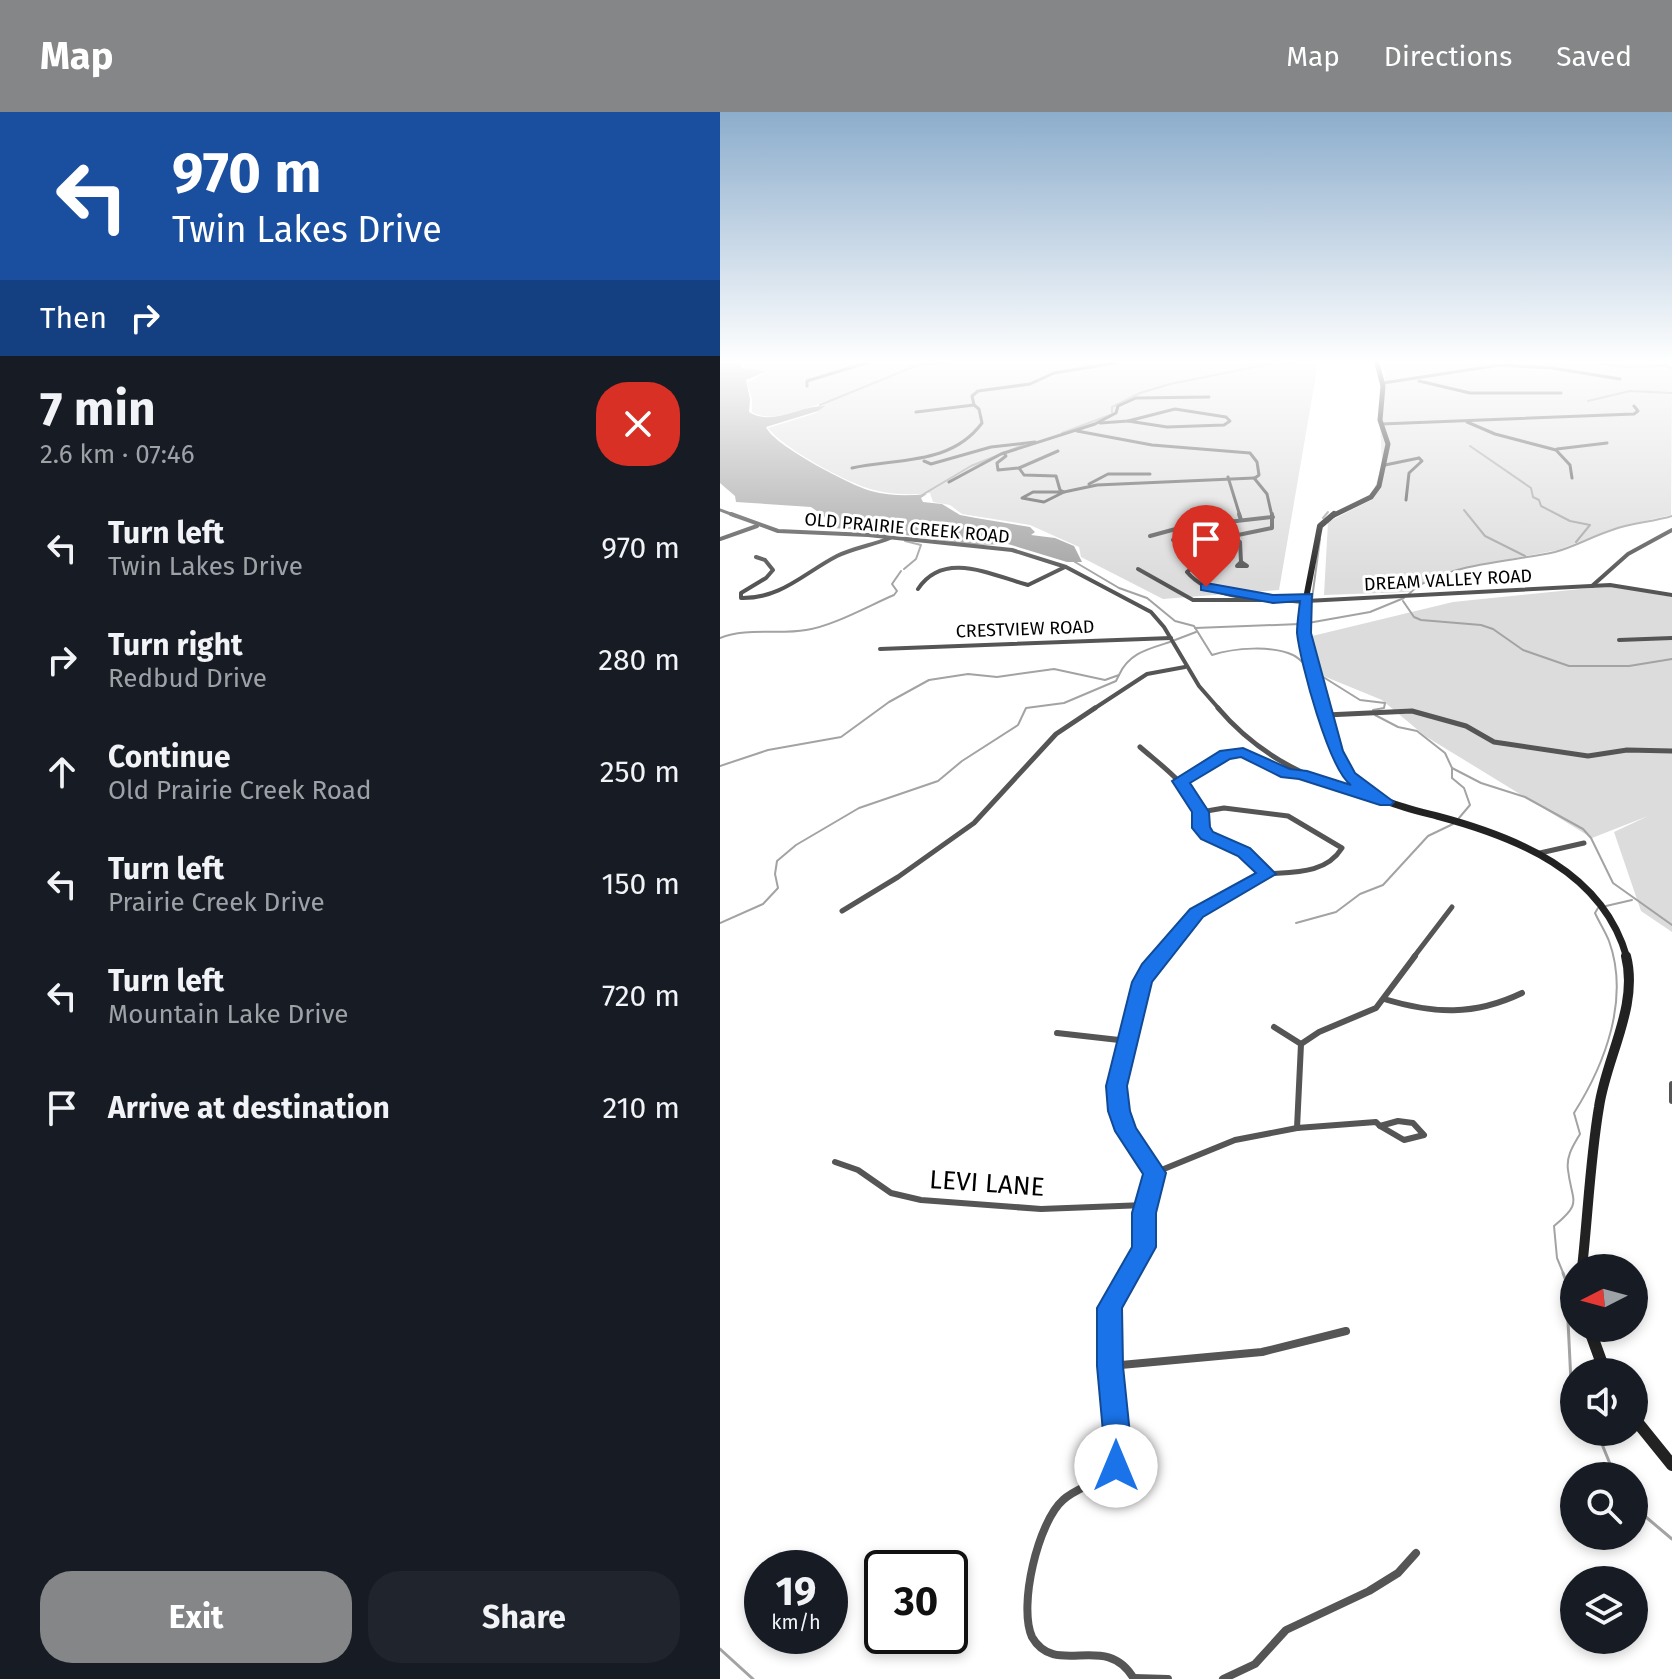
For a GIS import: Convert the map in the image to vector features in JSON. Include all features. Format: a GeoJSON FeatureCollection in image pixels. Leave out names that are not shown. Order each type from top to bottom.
{"type":"FeatureCollection","features":[{"type":"Feature","properties":{"kind":"main road"},"geometry":{"type":"LineString","coordinates":[[1385,436],[1388,444],[1379,486],[1371,497],[1337,511],[1320,526],[1304,633],[1335,751],[1348,776],[1385,802],[1481,828],[1540,853],[1592,893],[1621,937],[1630,971],[1625,1014],[1599,1105],[1583,1254]]}},
{"type":"Feature","properties":{"kind":"main road"},"geometry":{"type":"LineString","coordinates":[[1648,1435],[1672,1465]]}},
{"type":"Feature","properties":{"kind":"street"},"geometry":{"type":"LineString","coordinates":[[852,468],[885,461],[927,460],[971,436]]}},
{"type":"Feature","properties":{"kind":"street"},"geometry":{"type":"LineString","coordinates":[[949,482],[1004,453],[1057,436]]}},
{"type":"Feature","properties":{"kind":"street"},"geometry":{"type":"LineString","coordinates":[[1064,492],[1048,501],[1034,502],[1022,498],[1033,492],[1064,492],[1085,487],[1259,476],[1254,455],[1250,453],[1152,445],[1106,436]]}},
{"type":"Feature","properties":{"kind":"street"},"geometry":{"type":"LineString","coordinates":[[1504,436],[1555,449],[1607,443]]}},
{"type":"Feature","properties":{"kind":"street"},"geometry":{"type":"LineString","coordinates":[[927,460],[924,463],[1011,443],[1036,443]]}},
{"type":"Feature","properties":{"kind":"street"},"geometry":{"type":"LineString","coordinates":[[1555,449],[1570,465],[1572,478]]}},
{"type":"Feature","properties":{"kind":"street"},"geometry":{"type":"LineString","coordinates":[[1004,453],[1006,456],[997,463],[998,470],[1019,468],[1051,454]]}},
{"type":"Feature","properties":{"kind":"street"},"geometry":{"type":"LineString","coordinates":[[1385,465],[1419,458],[1422,461],[1408,475],[1406,500]]}},
{"type":"Feature","properties":{"kind":"street"},"geometry":{"type":"LineString","coordinates":[[1019,468],[1024,475],[1056,476],[1060,490],[1064,492]]}},
{"type":"Feature","properties":{"kind":"street"},"geometry":{"type":"LineString","coordinates":[[1085,487],[1106,472],[1150,474]]}},
{"type":"Feature","properties":{"kind":"street"},"geometry":{"type":"LineString","coordinates":[[1228,477],[1241,520]]}},
{"type":"Feature","properties":{"kind":"street"},"geometry":{"type":"LineString","coordinates":[[1254,478],[1271,503],[1272,528],[1233,536],[1206,534],[1173,540],[1214,543],[1211,551],[1187,572],[1195,583],[1273,599]]}},
{"type":"Feature","properties":{"kind":"street","name":"OLD PRAIRIE CREEK ROAD"},"geometry":{"type":"LineString","coordinates":[[720,510],[758,525],[793,533],[891,538],[1012,550],[1066,567],[1144,607],[1171,638],[1185,667],[1223,714],[1254,744],[1301,774],[1385,802]]}},
{"type":"Feature","properties":{"kind":"street"},"geometry":{"type":"LineString","coordinates":[[1150,536],[1183,527],[1273,517]]}},
{"type":"Feature","properties":{"kind":"street"},"geometry":{"type":"LineString","coordinates":[[720,539],[758,525]]}},
{"type":"Feature","properties":{"kind":"street"},"geometry":{"type":"LineString","coordinates":[[1592,586],[1606,571],[1657,536],[1672,530]]}},
{"type":"Feature","properties":{"kind":"street"},"geometry":{"type":"LineString","coordinates":[[1241,535],[1241,562]]}},
{"type":"Feature","properties":{"kind":"street"},"geometry":{"type":"LineString","coordinates":[[1233,536],[1240,542]]}},
{"type":"Feature","properties":{"kind":"street"},"geometry":{"type":"LineString","coordinates":[[756,557],[765,560],[773,570],[766,578],[745,589],[739,596],[741,598],[755,598],[791,586],[836,557],[891,538]]}},
{"type":"Feature","properties":{"kind":"street"},"geometry":{"type":"LineString","coordinates":[[918,589],[933,573],[961,567],[978,569],[1028,585],[1066,567]]}},
{"type":"Feature","properties":{"kind":"street"},"geometry":{"type":"LineString","coordinates":[[1138,569],[1193,600],[1273,599]]}},
{"type":"Feature","properties":{"kind":"street","name":"DREAM VALLEY ROAD"},"geometry":{"type":"LineString","coordinates":[[1273,599],[1403,597],[1592,586],[1624,586],[1672,595]]}},
{"type":"Feature","properties":{"kind":"street","name":"CRESTVIEW ROAD"},"geometry":{"type":"LineString","coordinates":[[880,649],[1171,638]]}},
{"type":"Feature","properties":{"kind":"street"},"geometry":{"type":"LineString","coordinates":[[1619,640],[1672,638]]}},
{"type":"Feature","properties":{"kind":"street"},"geometry":{"type":"LineString","coordinates":[[842,911],[963,832],[1022,774],[1056,734],[1147,674],[1185,667]]}},
{"type":"Feature","properties":{"kind":"street"},"geometry":{"type":"LineString","coordinates":[[1326,715],[1412,711],[1466,726],[1494,742],[1588,756],[1627,750],[1672,751]]}},
{"type":"Feature","properties":{"kind":"street"},"geometry":{"type":"LineString","coordinates":[[1140,747],[1180,781],[1201,812],[1201,828],[1207,835],[1244,852],[1267,874]]}},
{"type":"Feature","properties":{"kind":"street"},"geometry":{"type":"LineString","coordinates":[[1180,781],[1235,752],[1243,752],[1287,773],[1301,774]]}},
{"type":"Feature","properties":{"kind":"street"},"geometry":{"type":"LineString","coordinates":[[1168,1679],[1134,1678],[1125,1664],[1108,1656],[1073,1662],[1058,1659],[1043,1652],[1032,1639],[1028,1626],[1039,1536],[1051,1513],[1062,1499],[1110,1474],[1119,1454],[1110,1366],[1110,1308],[1144,1247],[1145,1205],[1154,1173],[1126,1131],[1119,1111],[1117,1086],[1142,982],[1149,968],[1197,913],[1267,874],[1322,866],[1333,860],[1342,848],[1288,816],[1232,808],[1209,808],[1201,812]]}},
{"type":"Feature","properties":{"kind":"street"},"geometry":{"type":"LineString","coordinates":[[1540,853],[1584,843]]}},
{"type":"Feature","properties":{"kind":"street"},"geometry":{"type":"LineString","coordinates":[[1297,1128],[1301,1044],[1319,1030],[1362,1018],[1384,999],[1452,907]]}},
{"type":"Feature","properties":{"kind":"street"},"geometry":{"type":"LineString","coordinates":[[1384,999],[1413,1008],[1459,1014],[1494,1007],[1522,993]]}},
{"type":"Feature","properties":{"kind":"street"},"geometry":{"type":"LineString","coordinates":[[1274,1027],[1301,1044]]}},
{"type":"Feature","properties":{"kind":"street"},"geometry":{"type":"LineString","coordinates":[[1057,1033],[1128,1041]]}},
{"type":"Feature","properties":{"kind":"street"},"geometry":{"type":"LineString","coordinates":[[1672,1084],[1672,1101]]}},
{"type":"Feature","properties":{"kind":"street"},"geometry":{"type":"LineString","coordinates":[[1154,1173],[1235,1140],[1297,1128],[1376,1122],[1380,1126],[1390,1135],[1407,1141],[1424,1135],[1413,1123],[1398,1121],[1380,1126]]}},
{"type":"Feature","properties":{"kind":"street","name":"LEVI LANE"},"geometry":{"type":"LineString","coordinates":[[835,1162],[858,1170],[891,1193],[921,1200],[1041,1209],[1145,1205]]}},
{"type":"Feature","properties":{"kind":"street"},"geometry":{"type":"LineString","coordinates":[[1110,1366],[1262,1352],[1346,1331]]}},
{"type":"Feature","properties":{"kind":"street"},"geometry":{"type":"LineString","coordinates":[[1223,1679],[1255,1664],[1286,1630],[1369,1591],[1398,1573],[1416,1553]]}},
{"type":"Feature","properties":{"kind":"shaded area"},"geometry":{"type":"Polygon","coordinates":[[[720,436],[773,436],[813,464],[871,491],[899,495],[927,494],[921,498],[923,502],[942,504],[960,515],[1030,527],[1035,532],[1031,535],[1055,538],[1074,546],[1082,562],[1067,562],[1008,544],[970,545],[873,530],[830,528],[824,516],[811,507],[736,502],[735,496],[720,483],[720,436]]]}},
{"type":"Feature","properties":{"kind":"shaded area"},"geometry":{"type":"Polygon","coordinates":[[[776,436],[1305,436],[1279,590],[1163,599],[1081,557],[1079,547],[1030,525],[962,514],[950,505],[933,502],[930,493],[874,490],[849,481],[776,436]]]}},
{"type":"Feature","properties":{"kind":"shaded area"},"geometry":{"type":"Polygon","coordinates":[[[1381,436],[1672,436],[1671,515],[1615,528],[1558,550],[1448,571],[1409,592],[1324,595],[1328,522],[1371,500],[1382,465],[1381,436]]]}},
{"type":"Feature","properties":{"kind":"shaded area"},"geometry":{"type":"Polygon","coordinates":[[[1610,586],[1672,597],[1672,932],[1641,911],[1614,832],[1648,816],[1592,838],[1425,736],[1382,700],[1321,675],[1308,637],[1453,602],[1610,586]]]}},
{"type":"Feature","properties":{"kind":"waterway"},"geometry":{"type":"LineString","coordinates":[[922,495],[971,466],[1023,445]]}},
{"type":"Feature","properties":{"kind":"waterway"},"geometry":{"type":"LineString","coordinates":[[1470,446],[1531,488],[1533,497],[1539,500],[1541,506],[1570,521],[1590,525],[1576,542]]}},
{"type":"Feature","properties":{"kind":"waterway"},"geometry":{"type":"LineString","coordinates":[[1464,510],[1485,536],[1525,556]]}},
{"type":"Feature","properties":{"kind":"waterway"},"geometry":{"type":"LineString","coordinates":[[1323,518],[1328,512]]}},
{"type":"Feature","properties":{"kind":"waterway"},"geometry":{"type":"LineString","coordinates":[[1409,594],[1422,584],[1457,570],[1555,552],[1619,528],[1672,516]]}},
{"type":"Feature","properties":{"kind":"waterway"},"geometry":{"type":"LineString","coordinates":[[1312,599],[1320,539]]}},
{"type":"Feature","properties":{"kind":"waterway"},"geometry":{"type":"LineString","coordinates":[[904,569],[916,559],[921,545],[905,541]]}},
{"type":"Feature","properties":{"kind":"waterway"},"geometry":{"type":"LineString","coordinates":[[1075,562],[1119,588],[1147,598],[1175,621],[1195,628]]}},
{"type":"Feature","properties":{"kind":"waterway"},"geometry":{"type":"LineString","coordinates":[[720,638],[740,633],[806,630],[827,624],[894,595],[897,591],[892,584],[901,571]]}},
{"type":"Feature","properties":{"kind":"waterway"},"geometry":{"type":"LineString","coordinates":[[1311,602],[1308,623],[1370,612],[1404,598]]}},
{"type":"Feature","properties":{"kind":"waterway"},"geometry":{"type":"LineString","coordinates":[[1403,601],[1414,617],[1421,620],[1481,625],[1493,629],[1523,650],[1569,666],[1629,666],[1672,659]]}},
{"type":"Feature","properties":{"kind":"waterway"},"geometry":{"type":"LineString","coordinates":[[1195,628],[1300,624]]}},
{"type":"Feature","properties":{"kind":"waterway"},"geometry":{"type":"LineString","coordinates":[[1195,628],[1212,655],[1242,649],[1275,650],[1296,656],[1312,672]]}},
{"type":"Feature","properties":{"kind":"waterway"},"geometry":{"type":"LineString","coordinates":[[1175,640],[1196,632]]}},
{"type":"Feature","properties":{"kind":"waterway"},"geometry":{"type":"LineString","coordinates":[[1119,675],[1128,662],[1140,653],[1170,642]]}},
{"type":"Feature","properties":{"kind":"waterway"},"geometry":{"type":"LineString","coordinates":[[720,766],[768,750],[841,737],[889,702],[929,680],[968,674],[997,677],[1054,669],[1105,680],[1119,675]]}},
{"type":"Feature","properties":{"kind":"waterway"},"geometry":{"type":"LineString","coordinates":[[720,923],[763,904],[778,888],[775,874],[777,861],[796,845],[859,808],[938,781],[962,761],[1018,725],[1026,708],[1064,703],[1116,681],[1119,675]]}},
{"type":"Feature","properties":{"kind":"waterway"},"geometry":{"type":"LineString","coordinates":[[1320,675],[1360,700],[1385,703],[1384,708],[1373,710]]}},
{"type":"Feature","properties":{"kind":"waterway"},"geometry":{"type":"LineString","coordinates":[[1375,715],[1398,727],[1417,731],[1445,753],[1452,768]]}},
{"type":"Feature","properties":{"kind":"waterway"},"geometry":{"type":"LineString","coordinates":[[1452,768],[1481,783],[1525,797],[1583,829],[1591,838],[1613,883],[1672,925]]}},
{"type":"Feature","properties":{"kind":"waterway"},"geometry":{"type":"LineString","coordinates":[[1452,768],[1452,778],[1464,788],[1470,805],[1459,818]]}},
{"type":"Feature","properties":{"kind":"waterway"},"geometry":{"type":"LineString","coordinates":[[1296,923],[1336,912],[1360,894],[1383,885],[1428,836],[1453,824]]}},
{"type":"Feature","properties":{"kind":"waterway"},"geometry":{"type":"LineString","coordinates":[[1606,906],[1632,900]]}},
{"type":"Feature","properties":{"kind":"waterway"},"geometry":{"type":"LineString","coordinates":[[1560,1265],[1554,1226],[1569,1212],[1573,1201],[1568,1160],[1580,1134],[1574,1113],[1596,1074],[1615,1008],[1615,963],[1609,941],[1595,913],[1598,908]]}},
{"type":"Feature","properties":{"kind":"waterway"},"geometry":{"type":"LineString","coordinates":[[1569,1342],[1570,1358]]}},
{"type":"Feature","properties":{"kind":"waterway"},"geometry":{"type":"LineString","coordinates":[[1603,1446],[1609,1462]]}},
{"type":"Feature","properties":{"kind":"waterway"},"geometry":{"type":"LineString","coordinates":[[1648,1519],[1672,1539]]}},
{"type":"Feature","properties":{"kind":"waterway"},"geometry":{"type":"LineString","coordinates":[[720,1649],[753,1679]]}},
{"type":"Feature","properties":{"kind":"route"},"geometry":{"type":"LineString","coordinates":[[1116,1466],[1119,1454],[1110,1366],[1110,1308],[1129,1279],[1144,1247],[1144,1213],[1154,1173],[1126,1131],[1119,1111],[1117,1086],[1142,982],[1149,968],[1197,913],[1267,874],[1244,852],[1207,835],[1201,828],[1201,812],[1180,781],[1226,755],[1243,752],[1287,773],[1301,774],[1385,802],[1348,776],[1335,751],[1304,633],[1303,614],[1307,597],[1273,599],[1206,587]]}}]}
